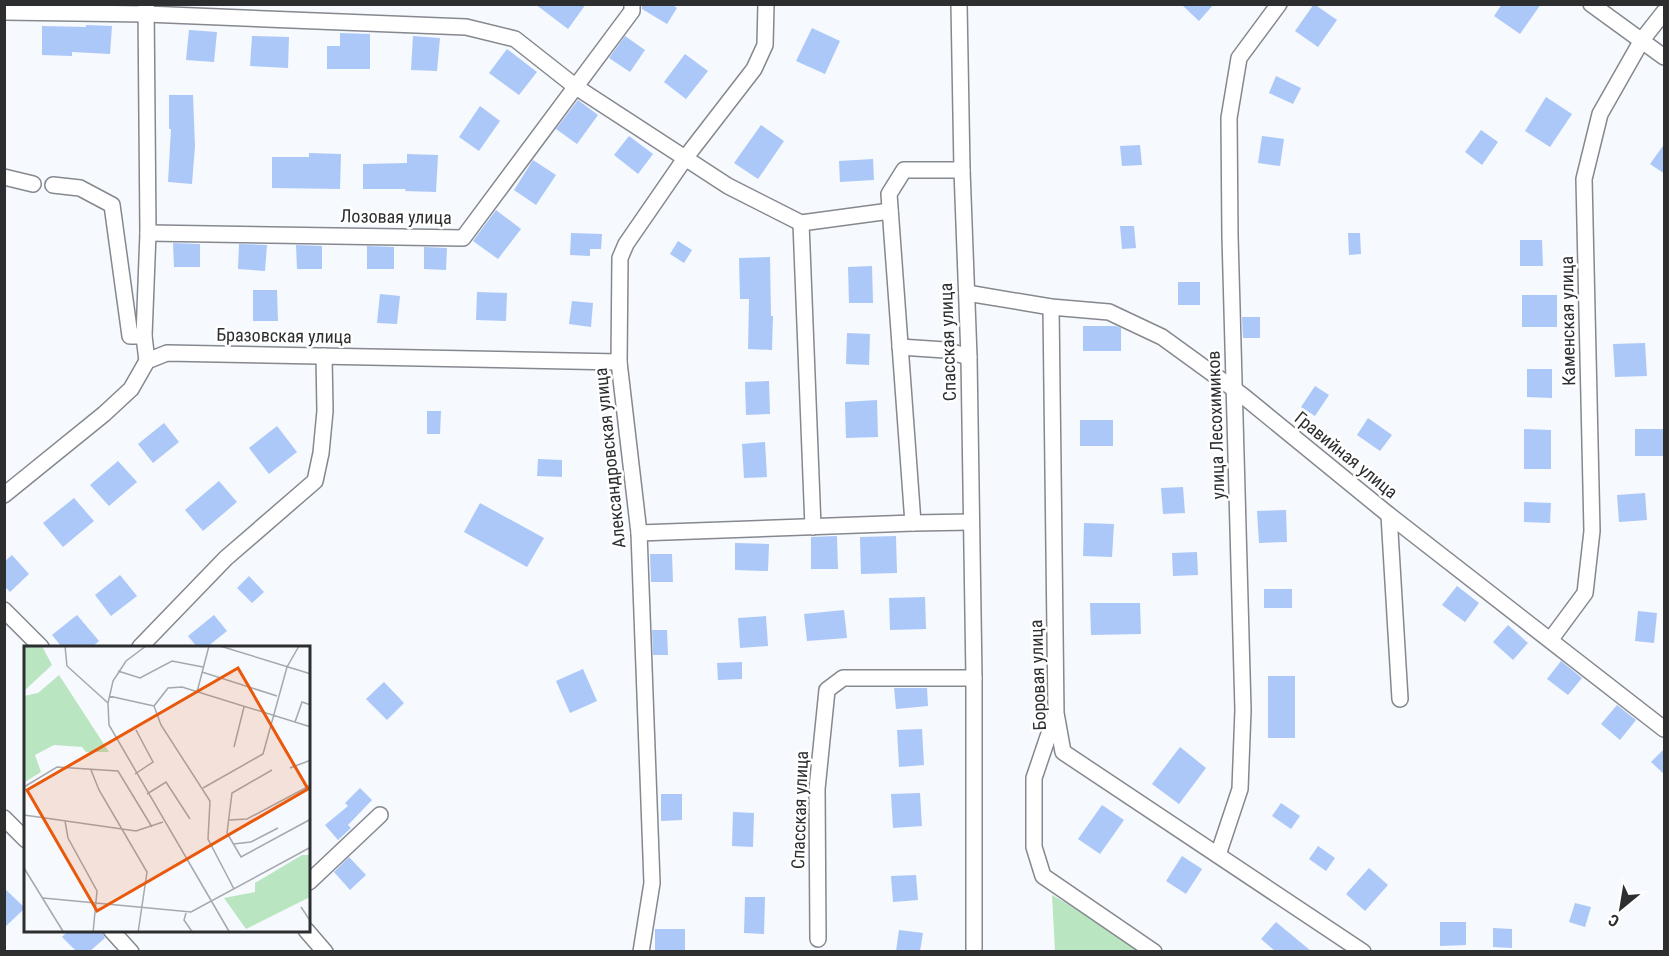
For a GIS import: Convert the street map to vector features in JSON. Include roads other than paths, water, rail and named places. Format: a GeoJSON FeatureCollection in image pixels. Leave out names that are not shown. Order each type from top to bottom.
{"type":"FeatureCollection","features":[{"type":"Feature","properties":{"kind":"street","name":"Лозовая улица"},"geometry":{"type":"LineString","coordinates":[[148,233],[463,238],[632,11],[632,4]]}},
{"type":"Feature","properties":{"kind":"street","name":"Александровская улица"},"geometry":{"type":"LineString","coordinates":[[640,951],[652,883],[639,533],[619,362],[620,258],[626,244],[686,158],[754,69],[765,45],[766,4]]}},
{"type":"Feature","properties":{"kind":"street","name":"Спасская улица"},"geometry":{"type":"LineString","coordinates":[[959,4],[969,357],[974,678],[974,951]]}},
{"type":"Feature","properties":{"kind":"street","name":"улица Лесохимиков"},"geometry":{"type":"LineString","coordinates":[[1218,855],[1240,789],[1242,699],[1228,118],[1239,58],[1279,4]]}},
{"type":"Feature","properties":{"kind":"street"},"geometry":{"type":"LineString","coordinates":[[1591,4],[1665,57]]}},
{"type":"Feature","properties":{"kind":"street"},"geometry":{"type":"LineString","coordinates":[[4,495],[104,414],[131,389],[147,361],[144,336],[148,233],[146,9]]}},
{"type":"Feature","properties":{"kind":"street"},"geometry":{"type":"LineString","coordinates":[[4,12],[146,9],[466,27],[515,39],[576,87],[728,186],[801,223],[890,211]]}},
{"type":"Feature","properties":{"kind":"street","name":"Каменская улица"},"geometry":{"type":"LineString","coordinates":[[1551,639],[1585,593],[1592,531],[1584,178],[1600,114],[1641,40],[1665,12]]}},
{"type":"Feature","properties":{"kind":"street"},"geometry":{"type":"LineString","coordinates":[[913,523],[889,194],[904,170],[962,170]]}},
{"type":"Feature","properties":{"kind":"street"},"geometry":{"type":"LineString","coordinates":[[4,177],[33,184]]}},
{"type":"Feature","properties":{"kind":"street"},"geometry":{"type":"LineString","coordinates":[[53,185],[80,188],[112,205],[130,336],[144,336]]}},
{"type":"Feature","properties":{"kind":"street"},"geometry":{"type":"LineString","coordinates":[[801,223],[813,527]]}},
{"type":"Feature","properties":{"kind":"street","name":"Гравийная улица"},"geometry":{"type":"LineString","coordinates":[[967,293],[1051,308],[1109,312],[1162,337],[1235,390],[1389,515],[1665,729]]}},
{"type":"Feature","properties":{"kind":"street","name":"Боровая улица"},"geometry":{"type":"LineString","coordinates":[[1051,308],[1056,713],[1063,752],[1363,951]]}},
{"type":"Feature","properties":{"kind":"street"},"geometry":{"type":"LineString","coordinates":[[900,347],[945,350],[969,357]]}},
{"type":"Feature","properties":{"kind":"street","name":"Бразовская улица"},"geometry":{"type":"LineString","coordinates":[[147,361],[167,353],[619,362]]}},
{"type":"Feature","properties":{"kind":"street"},"geometry":{"type":"LineString","coordinates":[[141,646],[226,558],[315,481],[326,411],[324,356]]}},
{"type":"Feature","properties":{"kind":"street"},"geometry":{"type":"LineString","coordinates":[[1389,515],[1400,699]]}},
{"type":"Feature","properties":{"kind":"street"},"geometry":{"type":"LineString","coordinates":[[639,533],[971,522]]}},
{"type":"Feature","properties":{"kind":"street"},"geometry":{"type":"LineString","coordinates":[[4,610],[40,646]]}},
{"type":"Feature","properties":{"kind":"street","name":"Спасская улица"},"geometry":{"type":"LineString","coordinates":[[818,939],[817,789],[827,690],[843,678],[974,678]]}},
{"type":"Feature","properties":{"kind":"street"},"geometry":{"type":"LineString","coordinates":[[1056,713],[1034,778],[1034,847],[1043,876],[1154,951]]}},
{"type":"Feature","properties":{"kind":"street"},"geometry":{"type":"LineString","coordinates":[[310,881],[380,816]]}},
{"type":"Feature","properties":{"kind":"street"},"geometry":{"type":"LineString","coordinates":[[4,818],[24,838]]}},
{"type":"Feature","properties":{"kind":"street"},"geometry":{"type":"LineString","coordinates":[[113,932],[131,951]]}},
{"type":"Feature","properties":{"kind":"street"},"geometry":{"type":"LineString","coordinates":[[308,932],[325,951]]}}]}
